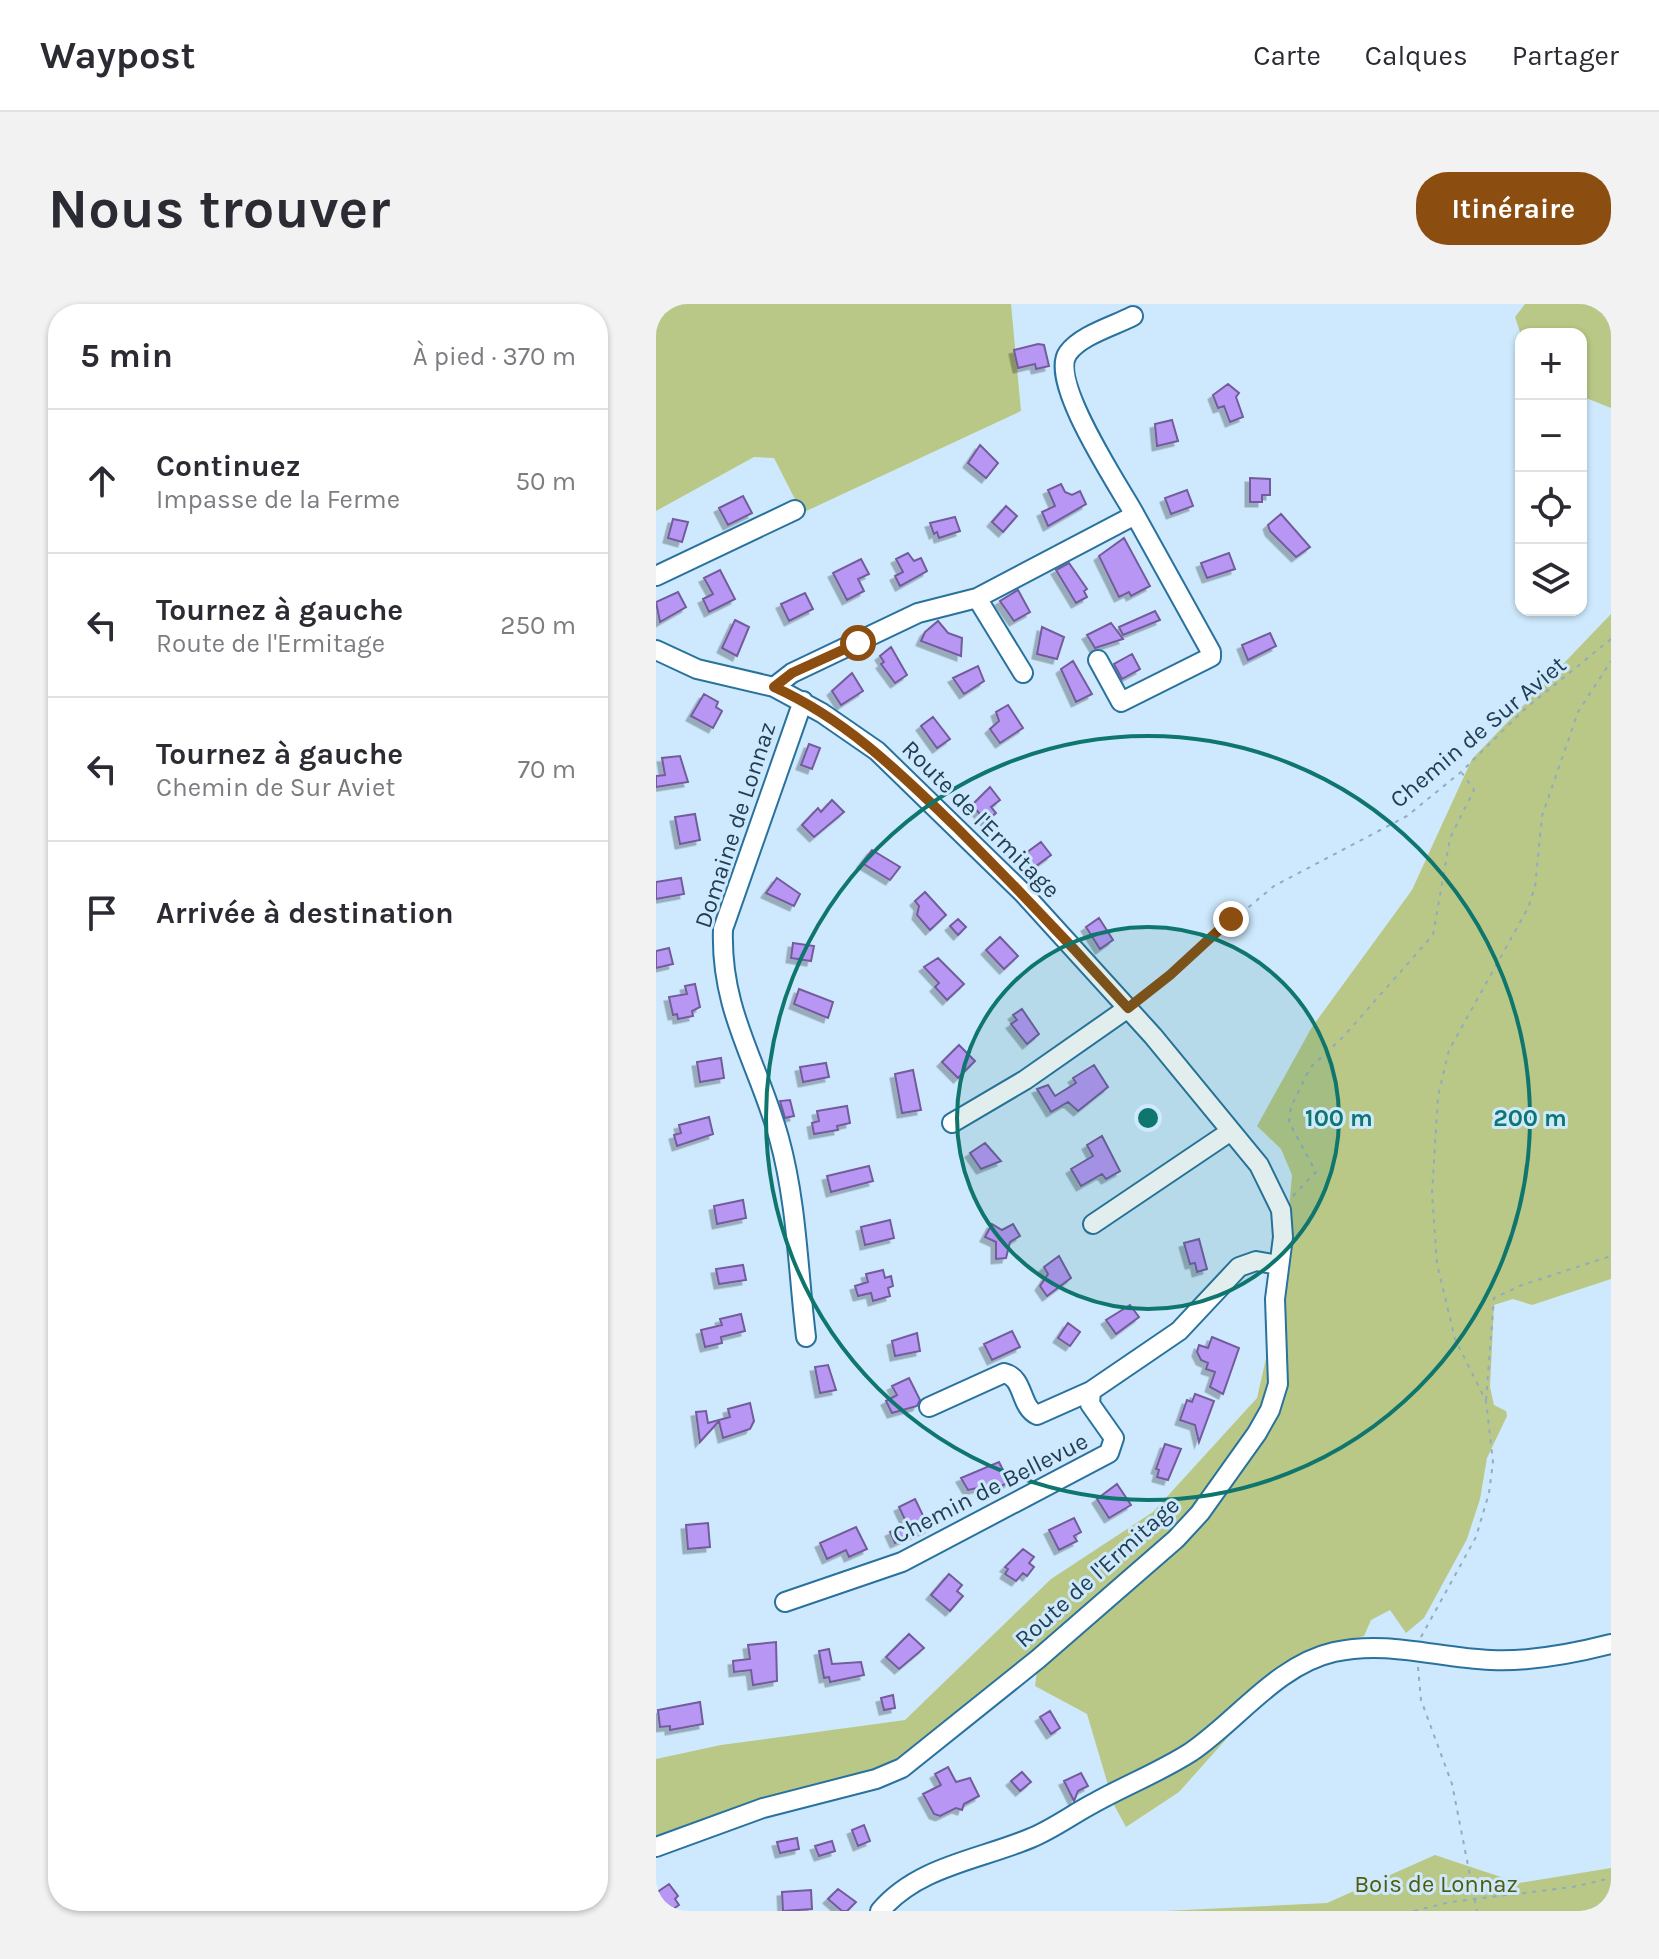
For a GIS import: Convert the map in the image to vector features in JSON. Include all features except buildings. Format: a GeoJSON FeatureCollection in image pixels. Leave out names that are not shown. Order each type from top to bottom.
{"type":"FeatureCollection","features":[{"type":"Feature","properties":{"kind":"street"},"geometry":{"type":"LineString","coordinates":[[1098,660],[1121,702],[1211,657],[1076,408],[1063,371],[1065,359],[1073,347],[1133,316]]}},
{"type":"Feature","properties":{"kind":"street"},"geometry":{"type":"LineString","coordinates":[[656,576],[795,510]]}},
{"type":"Feature","properties":{"kind":"street"},"geometry":{"type":"LineString","coordinates":[[774,687],[792,673],[918,613],[977,598],[1135,515]]}},
{"type":"Feature","properties":{"kind":"street"},"geometry":{"type":"LineString","coordinates":[[977,598],[1023,673]]}},
{"type":"Feature","properties":{"kind":"street","name":"Route de l'Ermitage"},"geometry":{"type":"LineString","coordinates":[[656,650],[697,669],[774,687],[803,701],[886,759],[1030,900],[1128,1008],[1229,1128],[1266,1176],[1281,1210],[1283,1237],[1275,1299],[1280,1370],[1275,1397],[1257,1433],[1200,1513],[1176,1539],[1038,1659],[902,1768],[876,1779],[777,1804],[656,1847]]}},
{"type":"Feature","properties":{"kind":"street","name":"Domaine de Lonnaz"},"geometry":{"type":"LineString","coordinates":[[803,701],[723,929],[721,966],[729,1006],[759,1076],[780,1140],[794,1211],[806,1337]]}},
{"type":"Feature","properties":{"kind":"street"},"geometry":{"type":"LineString","coordinates":[[952,1123],[1025,1080],[1128,1008]]}},
{"type":"Feature","properties":{"kind":"street"},"geometry":{"type":"LineString","coordinates":[[1094,1218],[1229,1128]]}},
{"type":"Feature","properties":{"kind":"street"},"geometry":{"type":"LineString","coordinates":[[929,1407],[1004,1373],[1016,1379],[1028,1408],[1037,1415],[1091,1391],[1179,1331],[1239,1267],[1256,1261],[1278,1265]]}},
{"type":"Feature","properties":{"kind":"street","name":"Chemin de Bellevue"},"geometry":{"type":"LineString","coordinates":[[785,1602],[902,1562],[1109,1453],[1114,1438],[1090,1404],[1091,1391]]}},
{"type":"Feature","properties":{"kind":"street"},"geometry":{"type":"LineString","coordinates":[[880,1911],[913,1882],[971,1857],[1031,1838],[1174,1762],[1308,1661],[1363,1647],[1516,1660],[1611,1644]]}},
{"type":"Feature","properties":{"kind":"path","name":"Chemin de Sur Aviet"},"geometry":{"type":"LineString","coordinates":[[1128,1008],[1256,899],[1305,869],[1392,826],[1461,772],[1525,709],[1611,639]]}},
{"type":"Feature","properties":{"kind":"path"},"geometry":{"type":"LineString","coordinates":[[1486,1401],[1455,1339],[1437,1264],[1432,1194],[1438,1096],[1449,1050],[1528,908],[1538,865],[1539,829],[1550,791],[1578,712],[1611,661]]}},
{"type":"Feature","properties":{"kind":"path"},"geometry":{"type":"LineString","coordinates":[[1281,1210],[1316,1172],[1289,1122],[1291,1107],[1304,1079],[1433,935],[1450,838],[1474,790],[1461,772]]}},
{"type":"Feature","properties":{"kind":"path"},"geometry":{"type":"LineString","coordinates":[[1477,1911],[1447,1764],[1419,1689],[1419,1651],[1424,1630],[1470,1551],[1486,1508],[1493,1462],[1486,1401],[1490,1306],[1494,1298],[1522,1285],[1611,1256]]}},
{"type":"Feature","properties":{"kind":"path"},"geometry":{"type":"LineString","coordinates":[[1414,1911],[1611,1878]]}},
{"type":"Feature","properties":{"kind":"green space"},"geometry":{"type":"Polygon","coordinates":[[[656,304],[1011,304],[1021,411],[802,513],[774,458],[754,457],[656,511],[656,304]]]}},
{"type":"Feature","properties":{"kind":"green space"},"geometry":{"type":"Polygon","coordinates":[[[1525,304],[1611,304],[1611,408],[1587,398],[1587,328],[1519,328],[1515,317],[1525,304]]]}},
{"type":"Feature","properties":{"kind":"green space"},"geometry":{"type":"Polygon","coordinates":[[[1611,614],[1611,1279],[1532,1305],[1513,1299],[1494,1305],[1490,1387],[1494,1405],[1506,1411],[1507,1416],[1487,1458],[1480,1499],[1467,1539],[1424,1618],[1406,1633],[1390,1610],[1371,1620],[1364,1636],[1303,1653],[1179,1792],[1126,1827],[1114,1805],[1087,1714],[1035,1686],[1040,1649],[892,1769],[656,1839],[656,1759],[721,1745],[905,1720],[1051,1579],[1153,1512],[1257,1398],[1282,1288],[1292,1175],[1281,1149],[1257,1126],[1312,1027],[1412,890],[1472,759],[1611,614]]]}},
{"type":"Feature","properties":{"kind":"green space","name":"Bois de Lonnaz"},"geometry":{"type":"Polygon","coordinates":[[[1435,1855],[1519,1883],[1611,1868],[1611,1911],[1165,1911],[1327,1903],[1435,1855]]]}},
{"type":"Feature","properties":{"kind":"route"},"geometry":{"type":"LineString","coordinates":[[858,643],[792,673],[774,687],[822,713],[877,751],[1022,892],[1128,1008],[1170,975],[1231,919]]}}]}
